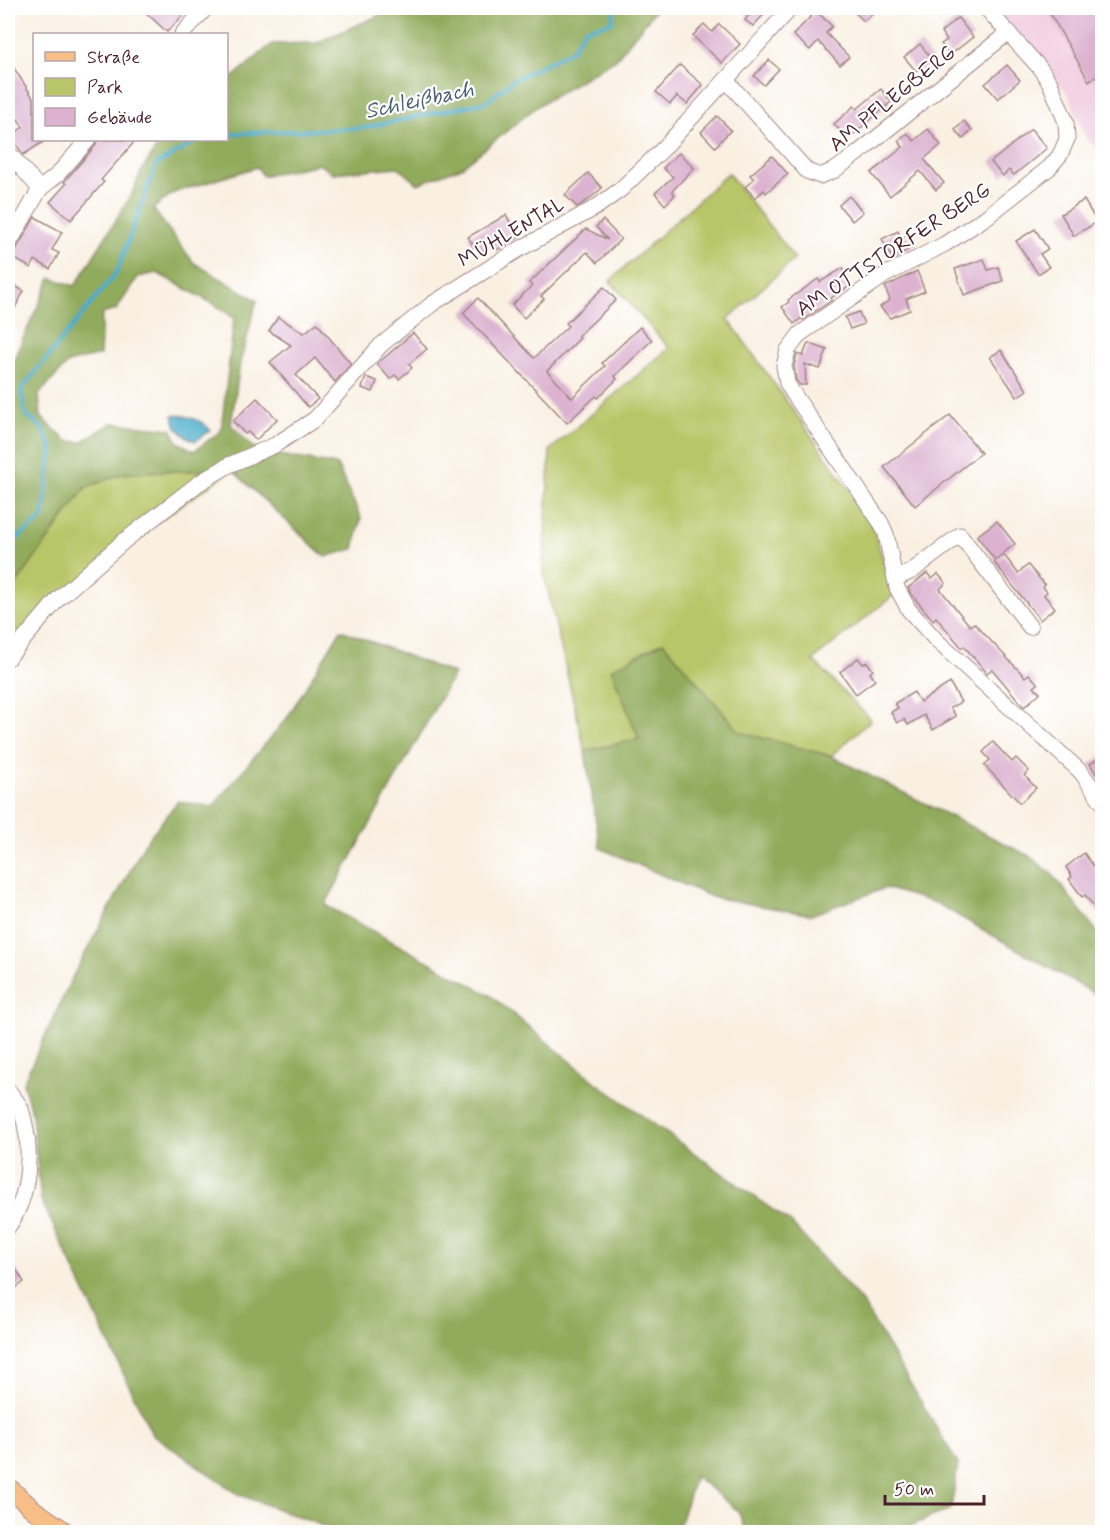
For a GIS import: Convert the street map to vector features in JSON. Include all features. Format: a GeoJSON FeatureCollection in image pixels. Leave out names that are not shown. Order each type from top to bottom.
{"type":"FeatureCollection","features":[{"type":"Feature","properties":{"kind":"main road"},"geometry":{"type":"LineString","coordinates":[[8,1487],[34,1510],[66,1533]]}},
{"type":"Feature","properties":{"kind":"street"},"geometry":{"type":"LineString","coordinates":[[183,33],[206,8]]}},
{"type":"Feature","properties":{"kind":"street","name":"MÜHLENTAL"},"geometry":{"type":"LineString","coordinates":[[8,658],[58,599],[99,563],[199,483],[229,465],[275,445],[315,419],[381,345],[432,304],[510,255],[583,216],[620,190],[663,149],[727,81],[791,8]]}},
{"type":"Feature","properties":{"kind":"street","name":"AM OTTSTORFER BERG"},"geometry":{"type":"LineString","coordinates":[[986,8],[1039,67],[1054,90],[1067,131],[1060,155],[1049,168],[985,218],[945,244],[885,275],[810,325],[793,342],[785,358],[784,366],[787,383],[872,508],[886,534],[895,579],[902,599],[926,628],[1081,772],[1102,802]]}},
{"type":"Feature","properties":{"kind":"street","name":"AM PFLEGBERG"},"geometry":{"type":"LineString","coordinates":[[727,81],[807,171],[820,176],[835,170],[858,153],[1009,32]]}},
{"type":"Feature","properties":{"kind":"street"},"geometry":{"type":"LineString","coordinates":[[8,245],[40,189],[57,175],[87,141]]}},
{"type":"Feature","properties":{"kind":"street"},"geometry":{"type":"LineString","coordinates":[[8,152],[40,189]]}},
{"type":"Feature","properties":{"kind":"street"},"geometry":{"type":"LineString","coordinates":[[895,579],[920,565],[960,535],[1030,627]]}},
{"type":"Feature","properties":{"kind":"street"},"geometry":{"type":"LineString","coordinates":[[8,1090],[21,1107],[29,1155],[25,1183],[14,1218],[8,1227]]}},
{"type":"Feature","properties":{"kind":"shaded area"},"geometry":{"type":"Polygon","coordinates":[[[988,8],[1102,8],[1102,151],[1087,140],[1068,94],[988,8]]]}},
{"type":"Feature","properties":{"kind":"green space"},"geometry":{"type":"Polygon","coordinates":[[[392,8],[657,8],[616,59],[539,105],[462,167],[418,184],[398,167],[333,173],[319,164],[263,176],[257,167],[173,193],[153,209],[194,263],[257,300],[240,363],[231,425],[253,447],[274,454],[337,465],[361,518],[354,549],[325,557],[232,470],[121,474],[85,488],[17,583],[8,589],[8,511],[11,503],[8,501],[8,382],[20,345],[51,278],[75,286],[131,196],[141,172],[160,141],[228,141],[228,81],[272,44],[316,43],[392,8]],[[157,273],[138,277],[116,310],[102,314],[100,355],[68,363],[39,394],[41,417],[67,441],[82,442],[112,423],[171,429],[178,442],[194,451],[221,431],[234,318],[214,304],[157,273]]]}},
{"type":"Feature","properties":{"kind":"green space"},"geometry":{"type":"Polygon","coordinates":[[[728,173],[795,259],[728,319],[870,518],[894,595],[813,660],[871,720],[831,756],[740,733],[663,642],[639,739],[585,751],[543,570],[550,450],[669,348],[610,281],[728,173]]]}},
{"type":"Feature","properties":{"kind":"green space"},"geometry":{"type":"Polygon","coordinates":[[[232,470],[156,523],[59,603],[8,663],[8,589],[17,583],[85,488],[121,474],[232,470]]]}},
{"type":"Feature","properties":{"kind":"green space"},"geometry":{"type":"Polygon","coordinates":[[[341,630],[454,674],[325,905],[490,995],[597,1083],[791,1223],[861,1301],[958,1464],[951,1509],[895,1532],[746,1532],[738,1511],[695,1476],[677,1532],[339,1532],[238,1494],[152,1434],[41,1200],[32,1115],[23,1083],[74,974],[145,843],[178,801],[212,807],[287,718],[341,630]]]}},
{"type":"Feature","properties":{"kind":"green space"},"geometry":{"type":"Polygon","coordinates":[[[663,642],[740,732],[831,756],[1029,856],[1052,874],[1102,938],[1102,998],[936,903],[885,888],[811,915],[712,897],[600,848],[585,751],[639,739],[611,669],[663,642]]]}},
{"type":"Feature","properties":{"kind":"water"},"geometry":{"type":"Polygon","coordinates":[[[173,415],[193,418],[210,430],[196,441],[178,428],[173,415]]]}},
{"type":"Feature","properties":{"kind":"building"},"geometry":{"type":"Polygon","coordinates":[[[141,8],[190,8],[167,32],[141,8]]]}},
{"type":"Feature","properties":{"kind":"building"},"geometry":{"type":"Polygon","coordinates":[[[739,8],[770,8],[753,26],[745,20],[748,16],[739,8]]]}},
{"type":"Feature","properties":{"kind":"building"},"geometry":{"type":"Polygon","coordinates":[[[850,8],[878,8],[864,21],[850,8]]]}},
{"type":"Feature","properties":{"kind":"building"},"geometry":{"type":"Polygon","coordinates":[[[1047,8],[1102,8],[1102,73],[1089,81],[1047,8]]]}},
{"type":"Feature","properties":{"kind":"building"},"geometry":{"type":"Polygon","coordinates":[[[816,11],[832,26],[826,33],[849,57],[840,65],[818,41],[810,50],[793,35],[816,11]]]}},
{"type":"Feature","properties":{"kind":"building"},"geometry":{"type":"Polygon","coordinates":[[[958,18],[973,37],[950,55],[941,44],[947,40],[941,32],[958,18]]]}},
{"type":"Feature","properties":{"kind":"building"},"geometry":{"type":"Polygon","coordinates":[[[704,24],[712,32],[719,24],[740,44],[722,63],[693,36],[704,24]]]}},
{"type":"Feature","properties":{"kind":"building"},"geometry":{"type":"Polygon","coordinates":[[[920,44],[932,59],[916,71],[904,57],[920,44]]]}},
{"type":"Feature","properties":{"kind":"building"},"geometry":{"type":"Polygon","coordinates":[[[8,59],[33,97],[33,141],[44,141],[23,155],[11,136],[23,127],[8,104],[8,59]]]}},
{"type":"Feature","properties":{"kind":"building"},"geometry":{"type":"Polygon","coordinates":[[[769,60],[779,69],[764,85],[754,76],[769,60]]]}},
{"type":"Feature","properties":{"kind":"building"},"geometry":{"type":"Polygon","coordinates":[[[680,65],[703,85],[687,104],[677,96],[670,104],[656,92],[680,65]]]}},
{"type":"Feature","properties":{"kind":"building"},"geometry":{"type":"Polygon","coordinates":[[[1007,65],[1020,80],[998,99],[985,84],[1007,65]]]}},
{"type":"Feature","properties":{"kind":"building"},"geometry":{"type":"Polygon","coordinates":[[[881,89],[891,102],[848,139],[834,124],[854,106],[857,109],[881,89]]]}},
{"type":"Feature","properties":{"kind":"building"},"geometry":{"type":"Polygon","coordinates":[[[717,116],[731,130],[715,147],[701,132],[717,116]]]}},
{"type":"Feature","properties":{"kind":"building"},"geometry":{"type":"Polygon","coordinates":[[[964,121],[972,130],[963,139],[955,130],[964,121]]]}},
{"type":"Feature","properties":{"kind":"building"},"geometry":{"type":"Polygon","coordinates":[[[928,129],[941,145],[924,159],[944,183],[936,190],[920,171],[890,196],[871,173],[903,147],[898,141],[907,133],[914,141],[928,129]]]}},
{"type":"Feature","properties":{"kind":"building"},"geometry":{"type":"Polygon","coordinates":[[[1031,129],[1047,148],[1014,175],[1009,170],[1003,176],[991,162],[1031,129]]]}},
{"type":"Feature","properties":{"kind":"building"},"geometry":{"type":"Polygon","coordinates":[[[97,141],[135,141],[101,180],[104,182],[71,220],[50,202],[97,141]]]}},
{"type":"Feature","properties":{"kind":"building"},"geometry":{"type":"Polygon","coordinates":[[[679,153],[694,168],[672,191],[675,195],[665,205],[655,193],[673,177],[663,168],[679,153]]]}},
{"type":"Feature","properties":{"kind":"building"},"geometry":{"type":"Polygon","coordinates":[[[772,156],[788,174],[766,193],[764,190],[755,198],[745,187],[754,179],[750,175],[772,156]]]}},
{"type":"Feature","properties":{"kind":"building"},"geometry":{"type":"Polygon","coordinates":[[[588,173],[602,188],[577,207],[565,195],[588,173]]]}},
{"type":"Feature","properties":{"kind":"building"},"geometry":{"type":"Polygon","coordinates":[[[849,196],[863,212],[852,221],[839,205],[849,196]]]}},
{"type":"Feature","properties":{"kind":"building"},"geometry":{"type":"Polygon","coordinates":[[[1084,200],[1097,222],[1074,236],[1061,214],[1084,200]]]}},
{"type":"Feature","properties":{"kind":"building"},"geometry":{"type":"Polygon","coordinates":[[[506,215],[519,237],[497,250],[494,244],[478,253],[468,237],[506,215]]]}},
{"type":"Feature","properties":{"kind":"building"},"geometry":{"type":"Polygon","coordinates":[[[35,217],[62,232],[52,250],[59,253],[50,269],[35,260],[31,268],[8,255],[16,250],[35,217]]]}},
{"type":"Feature","properties":{"kind":"building"},"geometry":{"type":"Polygon","coordinates":[[[603,220],[621,239],[597,263],[587,252],[541,296],[544,299],[524,318],[512,305],[532,286],[529,283],[586,229],[608,240],[596,227],[603,220]]]}},
{"type":"Feature","properties":{"kind":"building"},"geometry":{"type":"Polygon","coordinates":[[[1035,229],[1048,249],[1040,254],[1049,267],[1038,274],[1016,241],[1035,229]]]}},
{"type":"Feature","properties":{"kind":"building"},"geometry":{"type":"Polygon","coordinates":[[[898,231],[901,238],[907,235],[913,247],[892,258],[882,239],[898,231]]]}},
{"type":"Feature","properties":{"kind":"building"},"geometry":{"type":"Polygon","coordinates":[[[984,259],[988,270],[998,267],[1003,281],[964,295],[955,269],[984,259]]]}},
{"type":"Feature","properties":{"kind":"building"},"geometry":{"type":"Polygon","coordinates":[[[843,268],[850,286],[794,324],[782,307],[789,302],[788,300],[818,279],[820,282],[843,268]]]}},
{"type":"Feature","properties":{"kind":"building"},"geometry":{"type":"Polygon","coordinates":[[[917,271],[925,291],[906,299],[910,310],[890,318],[880,307],[890,300],[885,287],[917,271]]]}},
{"type":"Feature","properties":{"kind":"building"},"geometry":{"type":"Polygon","coordinates":[[[8,282],[24,291],[8,321],[8,282]]]}},
{"type":"Feature","properties":{"kind":"building"},"geometry":{"type":"Polygon","coordinates":[[[604,287],[616,300],[578,336],[580,338],[547,371],[572,398],[605,366],[602,363],[640,327],[652,340],[615,376],[617,379],[598,398],[596,396],[567,423],[463,313],[478,298],[534,358],[604,287]]]}},
{"type":"Feature","properties":{"kind":"building"},"geometry":{"type":"Polygon","coordinates":[[[859,312],[864,324],[850,329],[845,317],[859,312]]]}},
{"type":"Feature","properties":{"kind":"building"},"geometry":{"type":"Polygon","coordinates":[[[278,317],[304,333],[317,323],[351,364],[335,382],[315,358],[296,375],[318,399],[308,407],[270,362],[291,345],[269,331],[278,317]]]}},
{"type":"Feature","properties":{"kind":"building"},"geometry":{"type":"Polygon","coordinates":[[[413,333],[427,349],[409,364],[412,368],[399,379],[395,375],[390,379],[377,364],[413,333]]]}},
{"type":"Feature","properties":{"kind":"building"},"geometry":{"type":"Polygon","coordinates":[[[808,343],[827,350],[820,369],[805,364],[806,385],[800,385],[796,380],[794,365],[797,354],[803,356],[808,343]]]}},
{"type":"Feature","properties":{"kind":"building"},"geometry":{"type":"Polygon","coordinates":[[[1001,350],[1027,390],[1017,397],[990,357],[1001,350]]]}},
{"type":"Feature","properties":{"kind":"building"},"geometry":{"type":"Polygon","coordinates":[[[366,377],[377,381],[373,392],[362,388],[366,377]]]}},
{"type":"Feature","properties":{"kind":"building"},"geometry":{"type":"Polygon","coordinates":[[[257,398],[277,419],[256,440],[248,432],[245,434],[233,421],[257,398]]]}},
{"type":"Feature","properties":{"kind":"building"},"geometry":{"type":"Polygon","coordinates":[[[950,415],[981,453],[915,506],[884,467],[950,415]]]}},
{"type":"Feature","properties":{"kind":"building"},"geometry":{"type":"Polygon","coordinates":[[[997,521],[1015,544],[995,560],[977,536],[997,521]]]}},
{"type":"Feature","properties":{"kind":"building"},"geometry":{"type":"Polygon","coordinates":[[[1004,555],[1018,573],[1028,565],[1045,585],[1043,587],[1047,592],[1044,595],[1055,608],[1040,620],[994,562],[1004,555]]]}},
{"type":"Feature","properties":{"kind":"building"},"geometry":{"type":"Polygon","coordinates":[[[927,573],[932,579],[938,574],[946,583],[940,589],[970,626],[974,623],[1025,677],[1029,674],[1038,684],[1034,687],[1040,693],[1024,707],[992,669],[987,673],[936,617],[933,620],[911,594],[908,588],[927,573]]]}},
{"type":"Feature","properties":{"kind":"building"},"geometry":{"type":"Polygon","coordinates":[[[858,658],[863,664],[867,662],[873,670],[870,673],[875,680],[856,694],[840,672],[858,658]]]}},
{"type":"Feature","properties":{"kind":"building"},"geometry":{"type":"Polygon","coordinates":[[[950,683],[961,702],[950,708],[956,716],[933,730],[924,715],[908,725],[904,719],[897,723],[891,712],[898,708],[895,703],[914,692],[920,702],[950,683]]]}},
{"type":"Feature","properties":{"kind":"building"},"geometry":{"type":"Polygon","coordinates":[[[993,742],[1012,762],[1016,758],[1029,771],[1024,775],[1036,788],[1020,803],[984,765],[990,760],[983,752],[993,742]]]}},
{"type":"Feature","properties":{"kind":"building"},"geometry":{"type":"Polygon","coordinates":[[[1102,756],[1102,784],[1090,764],[1102,756]]]}},
{"type":"Feature","properties":{"kind":"building"},"geometry":{"type":"Polygon","coordinates":[[[1084,853],[1102,878],[1102,917],[1085,895],[1082,897],[1069,879],[1072,877],[1066,867],[1084,853]]]}},
{"type":"Feature","properties":{"kind":"building"},"geometry":{"type":"Polygon","coordinates":[[[14,1266],[24,1282],[8,1293],[8,1270],[14,1266]]]}},
{"type":"Feature","properties":{"kind":"waterway","name":"Schleißbach"},"geometry":{"type":"LineString","coordinates":[[228,134],[363,128],[486,102],[512,81],[572,50],[585,29],[612,22],[614,8]]}},
{"type":"Feature","properties":{"kind":"waterway","name":"Schleißbach"},"geometry":{"type":"LineString","coordinates":[[8,546],[43,518],[52,448],[42,428],[26,415],[21,390],[117,272],[156,165],[196,141]]}}]}
